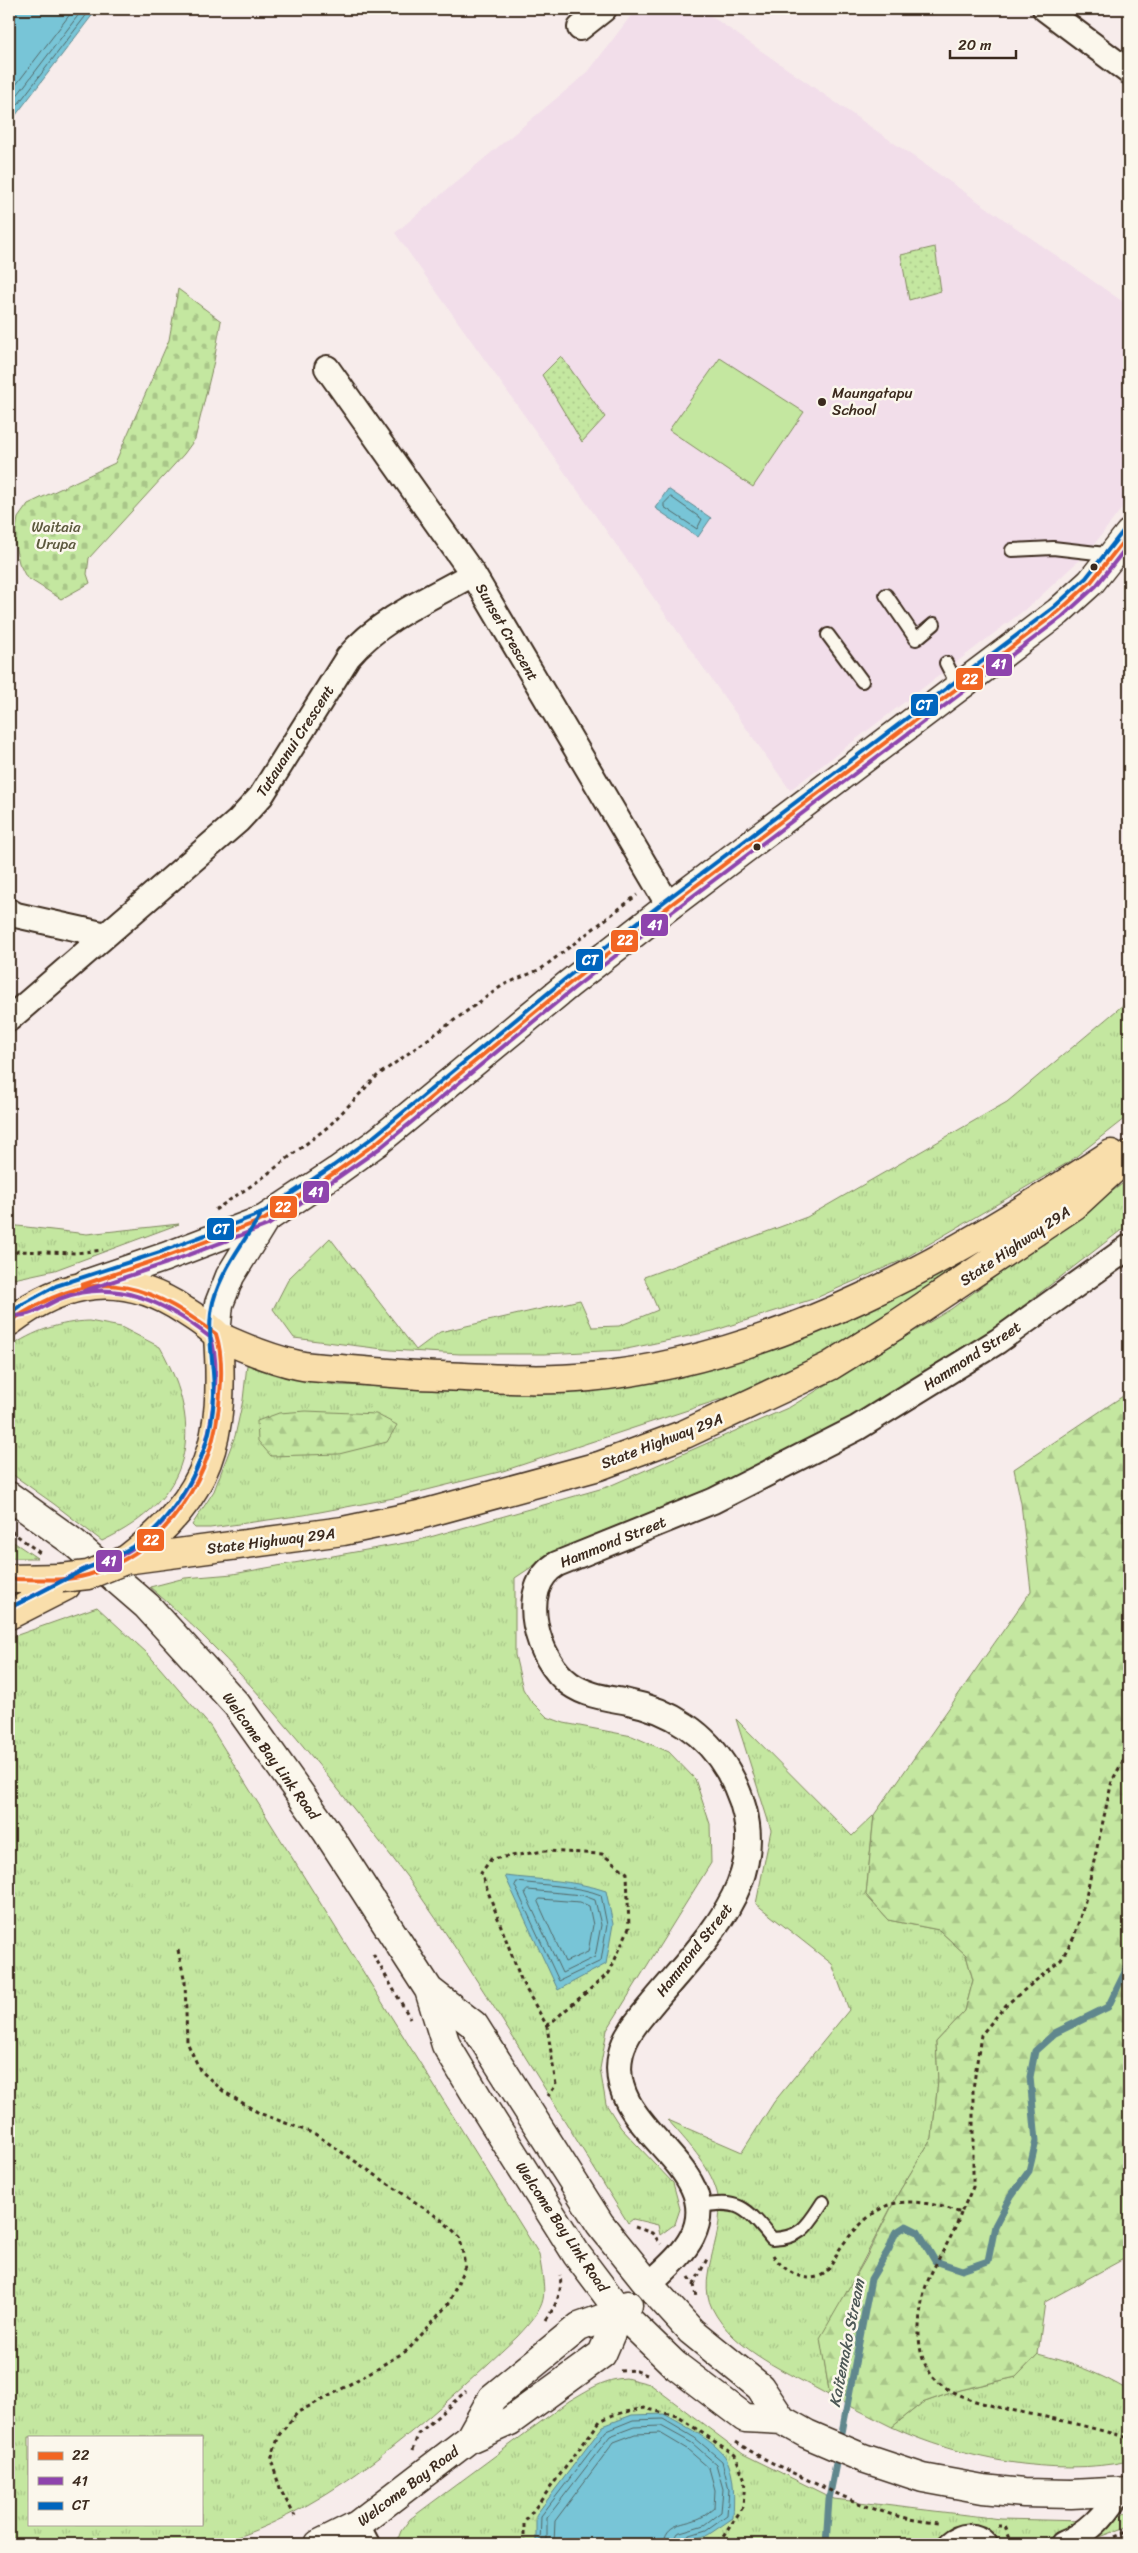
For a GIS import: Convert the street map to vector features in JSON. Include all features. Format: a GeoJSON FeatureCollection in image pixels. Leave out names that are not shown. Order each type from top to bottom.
{"type":"FeatureCollection","features":[{"type":"Feature","properties":{"kind":"highway","name":"State Highway 29A"},"geometry":{"type":"LineString","coordinates":[[9,1322],[42,1300],[82,1286],[121,1285],[153,1293],[175,1304],[217,1335],[256,1353],[299,1365],[398,1375],[543,1380],[590,1377],[648,1368],[696,1358],[763,1337],[830,1311],[890,1284],[950,1254],[1026,1210],[1129,1142]]}},
{"type":"Feature","properties":{"kind":"highway","name":"State Highway 29A"},"geometry":{"type":"LineString","coordinates":[[126,1560],[343,1531],[420,1514],[599,1466],[685,1434],[830,1366],[896,1325],[1075,1205],[1129,1155]]}},
{"type":"Feature","properties":{"kind":"highway"},"geometry":{"type":"LineString","coordinates":[[9,1615],[72,1580],[126,1560],[156,1537],[174,1519],[198,1482],[214,1441],[220,1393],[217,1335]]}},
{"type":"Feature","properties":{"kind":"highway"},"geometry":{"type":"LineString","coordinates":[[9,1578],[72,1580]]}},
{"type":"Feature","properties":{"kind":"main road"},"geometry":{"type":"LineString","coordinates":[[82,1286],[165,1258],[265,1219],[376,1143],[569,984],[669,906],[1058,612],[1091,582],[1122,544]]}},
{"type":"Feature","properties":{"kind":"main road"},"geometry":{"type":"LineString","coordinates":[[217,1335],[219,1304],[230,1276],[265,1219]]}},
{"type":"Feature","properties":{"kind":"main road","name":"Welcome Bay Link Road"},"geometry":{"type":"LineString","coordinates":[[9,1496],[73,1542],[147,1606],[237,1705],[327,1832],[428,1990],[446,2044],[577,2255],[620,2312],[675,2365],[745,2418],[782,2420],[807,2434],[863,2458],[923,2478],[984,2489],[1071,2494],[1124,2492]]}},
{"type":"Feature","properties":{"kind":"main road","name":"Welcome Bay Link Road"},"geometry":{"type":"LineString","coordinates":[[428,1990],[474,2025],[600,2224],[649,2285],[691,2331],[760,2387],[782,2420]]}},
{"type":"Feature","properties":{"kind":"main road","name":"Welcome Bay Road"},"geometry":{"type":"LineString","coordinates":[[469,2439],[492,2398],[579,2327],[620,2312],[649,2285]]}},
{"type":"Feature","properties":{"kind":"main road","name":"Welcome Bay Road"},"geometry":{"type":"LineString","coordinates":[[329,2542],[362,2534],[469,2439],[510,2421],[602,2354],[620,2312]]}},
{"type":"Feature","properties":{"kind":"street"},"geometry":{"type":"LineString","coordinates":[[580,28],[604,9]]}},
{"type":"Feature","properties":{"kind":"street"},"geometry":{"type":"LineString","coordinates":[[1045,9],[1129,72]]}},
{"type":"Feature","properties":{"kind":"street","name":"Sunset Crescent"},"geometry":{"type":"LineString","coordinates":[[327,368],[473,574],[669,906]]}},
{"type":"Feature","properties":{"kind":"street","name":"Tutauanui Crescent"},"geometry":{"type":"LineString","coordinates":[[9,1019],[238,821],[261,796],[348,657],[362,641],[379,627],[473,574]]}},
{"type":"Feature","properties":{"kind":"street"},"geometry":{"type":"LineString","coordinates":[[9,911],[16,915],[106,935]]}},
{"type":"Feature","properties":{"kind":"street","name":"Hammond Street"},"geometry":{"type":"LineString","coordinates":[[649,2285],[693,2235],[697,2207],[695,2194],[684,2172],[632,2111],[623,2093],[619,2068],[624,2045],[633,2029],[717,1926],[732,1902],[740,1885],[747,1858],[743,1807],[728,1770],[716,1754],[693,1730],[677,1719],[646,1706],[582,1691],[568,1683],[558,1673],[545,1654],[536,1630],[535,1602],[541,1579],[546,1572],[557,1564],[713,1501],[857,1428],[998,1342],[1129,1247]]}},
{"type":"Feature","properties":{"kind":"street"},"geometry":{"type":"LineString","coordinates":[[1062,2544],[1076,2538],[1095,2525],[1124,2492]]}},
{"type":"Feature","properties":{"kind":"street"},"geometry":{"type":"LineString","coordinates":[[951,2544],[958,2538],[966,2536],[974,2537],[985,2544]]}},
{"type":"Feature","properties":{"kind":"lane"},"geometry":{"type":"LineString","coordinates":[[1012,550],[1053,548],[1084,550],[1122,544]]}},
{"type":"Feature","properties":{"kind":"lane"},"geometry":{"type":"LineString","coordinates":[[886,595],[916,640],[934,624]]}},
{"type":"Feature","properties":{"kind":"lane"},"geometry":{"type":"LineString","coordinates":[[828,635],[862,682]]}},
{"type":"Feature","properties":{"kind":"lane"},"geometry":{"type":"LineString","coordinates":[[946,663],[959,688]]}},
{"type":"Feature","properties":{"kind":"lane"},"geometry":{"type":"LineString","coordinates":[[697,2207],[725,2202],[733,2204],[759,2223],[772,2239],[786,2238],[806,2229],[823,2202]]}},
{"type":"Feature","properties":{"kind":"path"},"geometry":{"type":"LineString","coordinates":[[212,1212],[261,1179],[329,1126],[377,1076],[503,985],[541,970],[654,883]]}},
{"type":"Feature","properties":{"kind":"path"},"geometry":{"type":"LineString","coordinates":[[9,1258],[18,1251],[75,1253],[108,1250]]}},
{"type":"Feature","properties":{"kind":"path"},"geometry":{"type":"LineString","coordinates":[[1129,1756],[1123,1761],[1112,1781],[1085,1900],[1074,1937],[1061,1960],[1006,2005],[981,2035],[973,2089],[973,2187],[927,2282],[920,2322],[921,2352],[929,2372],[942,2387],[957,2396],[998,2408],[1080,2424],[1129,2438]]}},
{"type":"Feature","properties":{"kind":"path"},"geometry":{"type":"LineString","coordinates":[[532,2116],[556,2085],[547,2026],[522,1982],[481,1873],[491,1859],[545,1851],[602,1854],[627,1873],[629,1928],[609,1973],[547,2026]]}},
{"type":"Feature","properties":{"kind":"path"},"geometry":{"type":"LineString","coordinates":[[178,1950],[186,1982],[187,2042],[200,2070],[223,2091],[259,2113],[315,2134],[443,2220],[460,2238],[464,2266],[449,2303],[408,2350],[334,2394],[298,2412],[279,2434],[271,2460],[281,2491],[295,2516]]}},
{"type":"Feature","properties":{"kind":"path"},"geometry":{"type":"LineString","coordinates":[[372,1952],[414,2024]]}},
{"type":"Feature","properties":{"kind":"path"},"geometry":{"type":"LineString","coordinates":[[759,2223],[766,2242],[776,2260],[792,2273],[805,2278],[814,2278],[826,2272],[840,2249],[862,2223],[887,2206],[912,2202],[942,2205],[961,2213]]}},
{"type":"Feature","properties":{"kind":"path"},"geometry":{"type":"LineString","coordinates":[[629,2227],[652,2233],[655,2237]]}},
{"type":"Feature","properties":{"kind":"path"},"geometry":{"type":"LineString","coordinates":[[524,2544],[524,2523],[600,2421],[613,2415],[644,2408],[677,2416],[735,2455],[745,2480],[743,2507],[723,2537],[712,2544]]}},
{"type":"Feature","properties":{"kind":"path"},"geometry":{"type":"LineString","coordinates":[[769,2462],[859,2504],[907,2519],[922,2521]]}},
{"type":"Feature","properties":{"kind":"shaded area","name":"Maungatapu School"},"geometry":{"type":"Polygon","coordinates":[[[636,9],[701,9],[1129,306],[1129,499],[1089,551],[1031,605],[790,790],[395,233],[588,72],[636,9]]]}},
{"type":"Feature","properties":{"kind":"green space"},"geometry":{"type":"Polygon","coordinates":[[[935,247],[941,291],[909,300],[901,255],[935,247]]]}},
{"type":"Feature","properties":{"kind":"green space","name":"Waitaia Urupa"},"geometry":{"type":"Polygon","coordinates":[[[178,289],[221,321],[214,361],[195,439],[184,454],[89,558],[87,574],[90,583],[61,599],[26,577],[19,563],[14,541],[18,518],[28,504],[115,463],[169,340],[178,289]]]}},
{"type":"Feature","properties":{"kind":"green space"},"geometry":{"type":"Polygon","coordinates":[[[561,356],[605,417],[582,442],[542,375],[561,356]]]}},
{"type":"Feature","properties":{"kind":"green space"},"geometry":{"type":"Polygon","coordinates":[[[720,358],[804,412],[753,487],[669,430],[720,358]]]}},
{"type":"Feature","properties":{"kind":"green space"},"geometry":{"type":"Polygon","coordinates":[[[1129,1000],[1129,1115],[1069,1162],[900,1261],[816,1298],[713,1331],[622,1350],[545,1354],[460,1354],[391,1350],[294,1338],[273,1309],[289,1278],[330,1238],[416,1350],[440,1332],[580,1300],[592,1327],[619,1326],[658,1310],[644,1277],[807,1217],[1007,1102],[1129,1000]]]}},
{"type":"Feature","properties":{"kind":"green space"},"geometry":{"type":"Polygon","coordinates":[[[1129,1179],[1129,1224],[952,1361],[718,1491],[545,1558],[515,1578],[515,1655],[523,1689],[530,1700],[547,1717],[564,1723],[632,1736],[669,1752],[695,1779],[710,1824],[711,1863],[607,2030],[600,2069],[606,2104],[621,2128],[673,2183],[680,2209],[675,2224],[660,2235],[658,2225],[633,2219],[628,2223],[494,2008],[402,1870],[274,1711],[202,1635],[150,1587],[185,1578],[233,1574],[416,1541],[607,1487],[790,1407],[951,1309],[1129,1179]]]}},
{"type":"Feature","properties":{"kind":"green space"},"geometry":{"type":"Polygon","coordinates":[[[1022,1222],[897,1315],[773,1382],[503,1471],[399,1497],[304,1515],[210,1528],[195,1528],[192,1525],[214,1491],[235,1436],[243,1400],[247,1365],[302,1380],[336,1385],[541,1391],[686,1371],[1022,1222]]]}},
{"type":"Feature","properties":{"kind":"green space"},"geometry":{"type":"Polygon","coordinates":[[[179,1224],[55,1270],[9,1280],[9,1225],[87,1234],[179,1224]]]}},
{"type":"Feature","properties":{"kind":"green space"},"geometry":{"type":"Polygon","coordinates":[[[89,1321],[121,1327],[160,1347],[175,1378],[183,1407],[186,1434],[182,1460],[172,1484],[155,1505],[132,1524],[102,1541],[9,1472],[9,1348],[47,1328],[89,1321]]]}},
{"type":"Feature","properties":{"kind":"green space"},"geometry":{"type":"Polygon","coordinates":[[[1129,1392],[1129,2256],[1045,2302],[1038,2354],[1016,2377],[956,2391],[922,2403],[892,2427],[830,2396],[820,2338],[865,2260],[899,2192],[932,2138],[938,2081],[936,2042],[965,2011],[973,1980],[966,1955],[939,1930],[888,1920],[866,1895],[874,1815],[1031,1591],[1021,1503],[1014,1469],[1129,1392]]]}},
{"type":"Feature","properties":{"kind":"green space"},"geometry":{"type":"Polygon","coordinates":[[[306,1411],[376,1414],[397,1425],[387,1442],[339,1454],[271,1456],[258,1441],[257,1421],[279,1413],[306,1411]]]}},
{"type":"Feature","properties":{"kind":"green space"},"geometry":{"type":"Polygon","coordinates":[[[9,1539],[37,1558],[9,1558],[9,1539]]]}},
{"type":"Feature","properties":{"kind":"green space"},"geometry":{"type":"Polygon","coordinates":[[[97,1607],[147,1653],[210,1726],[539,2254],[544,2291],[543,2299],[535,2316],[517,2337],[414,2430],[338,2486],[298,2510],[257,2530],[214,2544],[9,2544],[9,1638],[97,1607]]]}},
{"type":"Feature","properties":{"kind":"green space"},"geometry":{"type":"Polygon","coordinates":[[[736,1719],[852,1836],[874,1815],[866,1895],[888,1920],[939,1930],[966,1955],[973,1980],[965,2011],[936,2042],[938,2081],[932,2138],[899,2192],[821,2342],[830,2396],[781,2370],[748,2349],[734,2337],[712,2308],[708,2295],[707,2281],[719,2222],[720,2207],[717,2192],[703,2162],[668,2120],[742,2152],[774,2102],[849,2010],[832,1964],[756,1904],[771,1830],[736,1719]]]}},
{"type":"Feature","properties":{"kind":"green space"},"geometry":{"type":"Polygon","coordinates":[[[1038,2354],[1085,2369],[1129,2391],[1129,2461],[1070,2467],[1008,2462],[947,2448],[892,2427],[922,2403],[956,2391],[1016,2377],[1038,2354]]]}},
{"type":"Feature","properties":{"kind":"green space"},"geometry":{"type":"Polygon","coordinates":[[[626,2378],[650,2384],[743,2454],[834,2499],[1001,2519],[1084,2521],[1085,2525],[1032,2544],[396,2544],[401,2531],[410,2519],[569,2401],[610,2380],[626,2378]]]}},
{"type":"Feature","properties":{"kind":"green space"},"geometry":{"type":"Polygon","coordinates":[[[1129,2511],[1129,2526],[1087,2542],[1114,2518],[1129,2511]]]}},
{"type":"Feature","properties":{"kind":"water"},"geometry":{"type":"Polygon","coordinates":[[[9,9],[97,9],[9,124],[9,9]]]}},
{"type":"Feature","properties":{"kind":"water"},"geometry":{"type":"Polygon","coordinates":[[[668,489],[711,518],[698,537],[655,508],[668,489]]]}},
{"type":"Feature","properties":{"kind":"water"},"geometry":{"type":"Polygon","coordinates":[[[505,1876],[569,1882],[606,1891],[613,1924],[606,1964],[558,1990],[505,1876]]]}},
{"type":"Feature","properties":{"kind":"water"},"geometry":{"type":"Polygon","coordinates":[[[664,2414],[708,2440],[727,2460],[733,2481],[733,2518],[708,2535],[674,2544],[536,2544],[536,2515],[603,2426],[632,2415],[664,2414]]]}},
{"type":"Feature","properties":{"kind":"waterway","name":"Kaitemako Stream"},"geometry":{"type":"LineString","coordinates":[[840,2443],[871,2279],[889,2249],[895,2233],[906,2226],[918,2232],[935,2261],[962,2270],[988,2261],[995,2226],[1011,2196],[1029,2171],[1036,2141],[1030,2077],[1035,2051],[1055,2033],[1108,2007],[1129,1964]]}},
{"type":"Feature","properties":{"kind":"waterway","name":"Kaitemako Stream"},"geometry":{"type":"LineString","coordinates":[[826,2544],[829,2499],[838,2453]]}},
{"type":"Feature","properties":{"kind":"transit line","name":"CT"},"geometry":{"type":"LineString","coordinates":[[9,1314],[21,1305],[56,1286],[163,1251],[262,1213],[333,1166],[372,1138],[565,979],[665,901],[1054,607],[1086,578],[1124,530]]}},
{"type":"Feature","properties":{"kind":"transit line","name":"22"},"geometry":{"type":"LineString","coordinates":[[82,1285],[165,1257],[265,1219],[337,1171],[376,1143],[569,984],[669,906],[1058,612],[1091,582],[1129,534]]}},
{"type":"Feature","properties":{"kind":"transit line","name":"41"},"geometry":{"type":"LineString","coordinates":[[84,1291],[167,1263],[268,1225],[380,1148],[573,989],[673,911],[1062,617],[1096,586],[1129,544]]}},
{"type":"Feature","properties":{"kind":"transit line","name":"CT"},"geometry":{"type":"LineString","coordinates":[[9,1608],[83,1570],[119,1554],[144,1539],[165,1518],[188,1486],[204,1450],[213,1412],[214,1382],[210,1325],[213,1302],[227,1268],[260,1216]]}},
{"type":"Feature","properties":{"kind":"transit line","name":"22"},"geometry":{"type":"LineString","coordinates":[[9,1322],[39,1304],[65,1293],[90,1286],[114,1286],[138,1290],[162,1300],[216,1334],[221,1371],[216,1424],[209,1453],[197,1480],[182,1506],[164,1528],[142,1548],[117,1564],[88,1575],[59,1579],[9,1579]]}},
{"type":"Feature","properties":{"kind":"transit line","name":"41"},"geometry":{"type":"LineString","coordinates":[[9,1315],[24,1315],[62,1298],[82,1292],[122,1292],[141,1297],[177,1314],[211,1338],[216,1369],[214,1400],[207,1440],[192,1480],[169,1514],[155,1530],[122,1555],[83,1570],[9,1608]]}},
{"type":"Feature","properties":{"kind":"place","name":"Maungatapu School"},"geometry":{"type":"Point","coordinates":[822,402]}}]}
